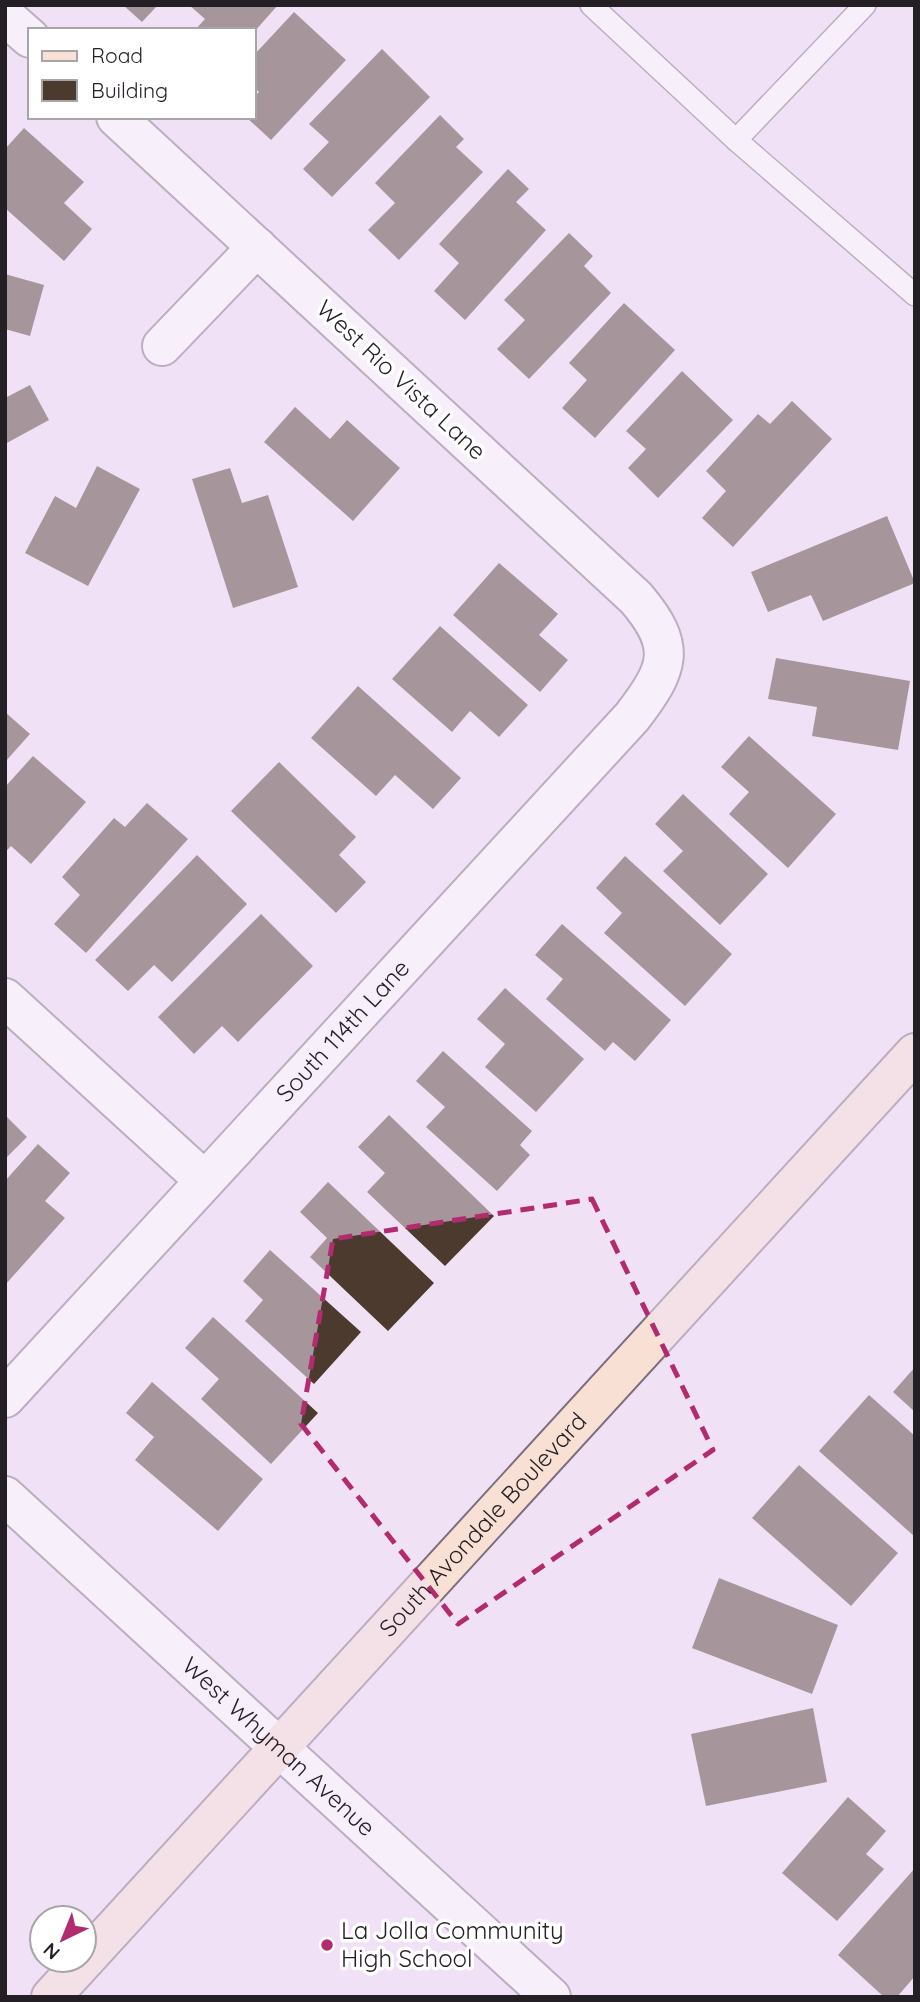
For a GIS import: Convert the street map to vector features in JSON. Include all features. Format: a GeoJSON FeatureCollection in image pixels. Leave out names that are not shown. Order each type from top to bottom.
{"type":"FeatureCollection","features":[{"type":"Feature","properties":{"kind":"main road","name":"South Avondale Boulevard"},"geometry":{"type":"LineString","coordinates":[[51,1997],[915,1053]]}},
{"type":"Feature","properties":{"kind":"street"},"geometry":{"type":"LineString","coordinates":[[5,16],[28,36]]}},
{"type":"Feature","properties":{"kind":"street","name":"West Rio Vista Lane"},"geometry":{"type":"LineString","coordinates":[[118,119],[636,598],[652,616],[666,656]]}},
{"type":"Feature","properties":{"kind":"street"},"geometry":{"type":"LineString","coordinates":[[162,346],[257,247]]}},
{"type":"Feature","properties":{"kind":"street","name":"South 114th Lane"},"geometry":{"type":"LineString","coordinates":[[5,1398],[632,717],[659,679],[666,656]]}},
{"type":"Feature","properties":{"kind":"street"},"geometry":{"type":"LineString","coordinates":[[5,998],[204,1180]]}},
{"type":"Feature","properties":{"kind":"street","name":"West Whyman Avenue"},"geometry":{"type":"LineString","coordinates":[[5,1496],[551,1997]]}},
{"type":"Feature","properties":{"kind":"lane"},"geometry":{"type":"LineString","coordinates":[[591,5],[736,140],[915,295]]}},
{"type":"Feature","properties":{"kind":"lane"},"geometry":{"type":"LineString","coordinates":[[736,140],[865,5]]}},
{"type":"Feature","properties":{"kind":"highlighted area"},"geometry":{"type":"Polygon","coordinates":[[[592,1199],[713,1450],[458,1624],[301,1424],[333,1239],[592,1199]]]}},
{"type":"Feature","properties":{"kind":"building"},"geometry":{"type":"Polygon","coordinates":[[[123,5],[158,5],[142,22],[123,5]]]}},
{"type":"Feature","properties":{"kind":"building"},"geometry":{"type":"Polygon","coordinates":[[[189,5],[278,5],[256,30],[197,28],[205,19],[189,5]]]}},
{"type":"Feature","properties":{"kind":"building"},"geometry":{"type":"Polygon","coordinates":[[[294,12],[346,60],[271,140],[248,119],[256,119],[256,95],[259,92],[256,89],[256,53],[294,12]]]}},
{"type":"Feature","properties":{"kind":"building"},"geometry":{"type":"Polygon","coordinates":[[[382,49],[430,97],[332,197],[303,169],[329,142],[309,124],[382,49]]]}},
{"type":"Feature","properties":{"kind":"building"},"geometry":{"type":"Polygon","coordinates":[[[440,115],[464,139],[456,147],[483,172],[399,260],[368,230],[395,203],[375,183],[440,115]]]}},
{"type":"Feature","properties":{"kind":"building"},"geometry":{"type":"Polygon","coordinates":[[[24,128],[84,182],[64,203],[92,229],[64,261],[5,208],[5,149],[24,128]]]}},
{"type":"Feature","properties":{"kind":"building"},"geometry":{"type":"Polygon","coordinates":[[[508,169],[529,189],[516,202],[546,230],[465,320],[434,291],[459,263],[439,244],[508,169]]]}},
{"type":"Feature","properties":{"kind":"building"},"geometry":{"type":"Polygon","coordinates":[[[569,233],[593,256],[584,266],[611,293],[529,379],[497,349],[525,320],[504,300],[569,233]]]}},
{"type":"Feature","properties":{"kind":"building"},"geometry":{"type":"Polygon","coordinates":[[[5,274],[44,285],[30,336],[5,329],[5,274]]]}},
{"type":"Feature","properties":{"kind":"building"},"geometry":{"type":"Polygon","coordinates":[[[624,303],[675,350],[595,438],[562,408],[587,380],[569,363],[624,303]]]}},
{"type":"Feature","properties":{"kind":"building"},"geometry":{"type":"Polygon","coordinates":[[[682,371],[733,420],[658,498],[628,468],[646,449],[626,431],[682,371]]]}},
{"type":"Feature","properties":{"kind":"building"},"geometry":{"type":"Polygon","coordinates":[[[30,385],[49,420],[5,444],[5,398],[30,385]]]}},
{"type":"Feature","properties":{"kind":"building"},"geometry":{"type":"Polygon","coordinates":[[[792,401],[832,439],[733,547],[702,518],[726,491],[706,471],[758,414],[770,424],[792,401]]]}},
{"type":"Feature","properties":{"kind":"building"},"geometry":{"type":"Polygon","coordinates":[[[295,407],[330,439],[347,420],[400,468],[353,521],[264,442],[295,407]]]}},
{"type":"Feature","properties":{"kind":"building"},"geometry":{"type":"Polygon","coordinates":[[[97,466],[140,489],[88,586],[25,553],[55,496],[76,508],[97,466]]]}},
{"type":"Feature","properties":{"kind":"building"},"geometry":{"type":"Polygon","coordinates":[[[230,468],[242,503],[268,495],[298,587],[233,608],[192,479],[230,468]]]}},
{"type":"Feature","properties":{"kind":"building"},"geometry":{"type":"Polygon","coordinates":[[[887,516],[915,583],[823,621],[811,595],[768,612],[751,572],[887,516]]]}},
{"type":"Feature","properties":{"kind":"building"},"geometry":{"type":"Polygon","coordinates":[[[499,563],[558,614],[539,635],[568,660],[540,692],[453,615],[499,563]]]}},
{"type":"Feature","properties":{"kind":"building"},"geometry":{"type":"Polygon","coordinates":[[[440,626],[528,705],[499,737],[470,711],[452,732],[392,679],[440,626]]]}},
{"type":"Feature","properties":{"kind":"building"},"geometry":{"type":"Polygon","coordinates":[[[776,658],[910,681],[898,750],[812,736],[817,707],[768,699],[776,658]]]}},
{"type":"Feature","properties":{"kind":"building"},"geometry":{"type":"Polygon","coordinates":[[[358,686],[461,778],[433,809],[395,775],[376,796],[311,738],[358,686]]]}},
{"type":"Feature","properties":{"kind":"building"},"geometry":{"type":"Polygon","coordinates":[[[5,712],[30,734],[5,762],[5,712]]]}},
{"type":"Feature","properties":{"kind":"building"},"geometry":{"type":"Polygon","coordinates":[[[749,736],[836,814],[788,868],[729,814],[749,792],[721,767],[749,736]]]}},
{"type":"Feature","properties":{"kind":"building"},"geometry":{"type":"Polygon","coordinates":[[[33,756],[86,802],[31,864],[11,846],[5,852],[5,787],[33,756]]]}},
{"type":"Feature","properties":{"kind":"building"},"geometry":{"type":"Polygon","coordinates":[[[279,762],[356,837],[339,855],[366,882],[336,913],[231,811],[279,762]]]}},
{"type":"Feature","properties":{"kind":"building"},"geometry":{"type":"Polygon","coordinates":[[[683,794],[768,874],[720,925],[663,871],[683,851],[655,824],[683,794]]]}},
{"type":"Feature","properties":{"kind":"building"},"geometry":{"type":"Polygon","coordinates":[[[147,803],[188,839],[86,953],[54,924],[80,895],[62,877],[114,818],[125,827],[147,803]]]}},
{"type":"Feature","properties":{"kind":"building"},"geometry":{"type":"Polygon","coordinates":[[[197,855],[247,904],[172,982],[154,965],[128,991],[95,960],[197,855]]]}},
{"type":"Feature","properties":{"kind":"building"},"geometry":{"type":"Polygon","coordinates":[[[625,856],[732,954],[685,1006],[604,933],[622,913],[596,888],[625,856]]]}},
{"type":"Feature","properties":{"kind":"building"},"geometry":{"type":"Polygon","coordinates":[[[261,914],[313,966],[238,1042],[222,1026],[194,1054],[158,1017],[261,914]]]}},
{"type":"Feature","properties":{"kind":"building"},"geometry":{"type":"Polygon","coordinates":[[[562,924],[671,1020],[635,1061],[613,1042],[605,1051],[546,999],[563,979],[535,955],[562,924]]]}},
{"type":"Feature","properties":{"kind":"building"},"geometry":{"type":"Polygon","coordinates":[[[505,988],[584,1059],[536,1112],[485,1067],[505,1044],[477,1019],[505,988]]]}},
{"type":"Feature","properties":{"kind":"building"},"geometry":{"type":"Polygon","coordinates":[[[443,1051],[532,1131],[520,1145],[530,1155],[497,1191],[426,1127],[445,1107],[416,1081],[443,1051]]]}},
{"type":"Feature","properties":{"kind":"building"},"geometry":{"type":"Polygon","coordinates":[[[5,1115],[27,1137],[5,1159],[5,1115]]]}},
{"type":"Feature","properties":{"kind":"building"},"geometry":{"type":"Polygon","coordinates":[[[389,1115],[494,1216],[445,1266],[367,1192],[385,1173],[358,1147],[389,1115]]]}},
{"type":"Feature","properties":{"kind":"building"},"geometry":{"type":"Polygon","coordinates":[[[38,1144],[70,1173],[45,1201],[65,1218],[5,1285],[5,1181],[38,1144]]]}},
{"type":"Feature","properties":{"kind":"building"},"geometry":{"type":"Polygon","coordinates":[[[328,1182],[434,1283],[388,1331],[310,1257],[327,1238],[300,1212],[328,1182]]]}},
{"type":"Feature","properties":{"kind":"building"},"geometry":{"type":"Polygon","coordinates":[[[270,1250],[361,1332],[314,1384],[245,1321],[263,1300],[243,1281],[270,1250]]]}},
{"type":"Feature","properties":{"kind":"building"},"geometry":{"type":"Polygon","coordinates":[[[213,1317],[318,1413],[271,1464],[201,1399],[219,1379],[185,1348],[213,1317]]]}},
{"type":"Feature","properties":{"kind":"building"},"geometry":{"type":"Polygon","coordinates":[[[915,1367],[915,1412],[893,1392],[915,1367]]]}},
{"type":"Feature","properties":{"kind":"building"},"geometry":{"type":"Polygon","coordinates":[[[152,1382],[263,1479],[218,1531],[135,1460],[154,1437],[126,1413],[152,1382]]]}},
{"type":"Feature","properties":{"kind":"building"},"geometry":{"type":"Polygon","coordinates":[[[869,1395],[915,1436],[915,1537],[819,1451],[869,1395]]]}},
{"type":"Feature","properties":{"kind":"building"},"geometry":{"type":"Polygon","coordinates":[[[799,1465],[898,1553],[851,1606],[752,1518],[799,1465]]]}},
{"type":"Feature","properties":{"kind":"building"},"geometry":{"type":"Polygon","coordinates":[[[719,1578],[838,1625],[812,1694],[692,1648],[719,1578]]]}},
{"type":"Feature","properties":{"kind":"building"},"geometry":{"type":"Polygon","coordinates":[[[813,1708],[827,1782],[706,1806],[691,1734],[813,1708]]]}},
{"type":"Feature","properties":{"kind":"building"},"geometry":{"type":"Polygon","coordinates":[[[848,1797],[886,1831],[866,1854],[884,1869],[837,1921],[782,1873],[848,1797]]]}},
{"type":"Feature","properties":{"kind":"building"},"geometry":{"type":"Polygon","coordinates":[[[915,1868],[915,1976],[897,1997],[884,1997],[838,1955],[915,1868]]]}},
{"type":"Feature","properties":{"kind":"place","name":"La Jolla Community High School"},"geometry":{"type":"Point","coordinates":[327,1945]}}]}
